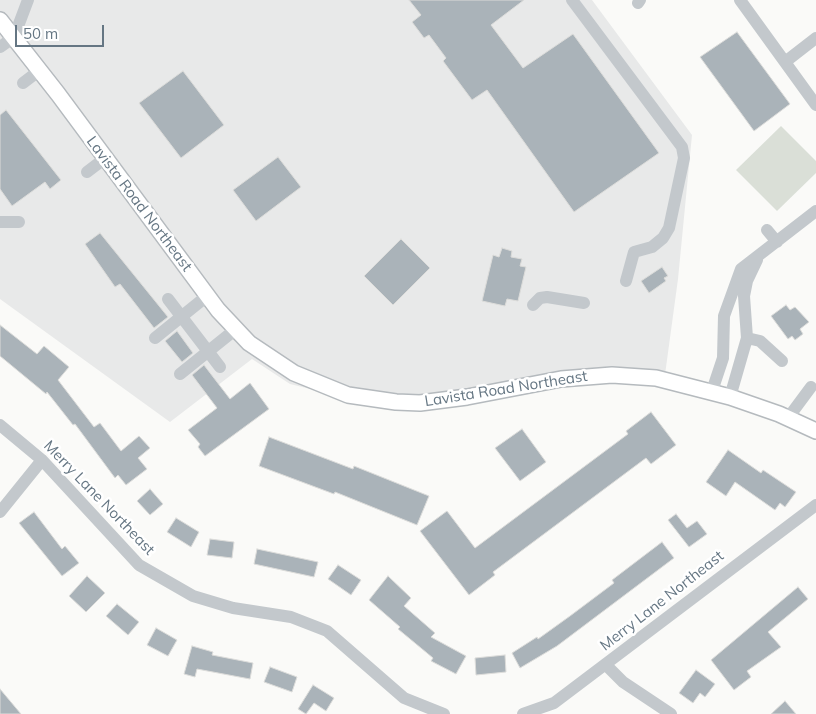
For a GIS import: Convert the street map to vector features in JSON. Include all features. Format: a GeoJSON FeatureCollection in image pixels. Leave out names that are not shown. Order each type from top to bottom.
{"type":"FeatureCollection","features":[{"type":"Feature","properties":{"kind":"main road","name":"Lavista Road Northeast"},"geometry":{"type":"LineString","coordinates":[[0,15],[7,28],[207,296],[236,329],[272,360],[294,373],[331,389],[366,399],[396,402],[429,402],[467,397],[561,378],[612,374],[656,378],[730,397],[788,418],[816,431]]}},
{"type":"Feature","properties":{"kind":"street"},"geometry":{"type":"LineString","coordinates":[[0,47],[7,28],[28,0]]}},
{"type":"Feature","properties":{"kind":"street"},"geometry":{"type":"LineString","coordinates":[[572,0],[682,147],[684,158],[669,228],[663,238],[652,247],[634,252],[626,281]]}},
{"type":"Feature","properties":{"kind":"street"},"geometry":{"type":"LineString","coordinates":[[740,0],[816,105]]}},
{"type":"Feature","properties":{"kind":"street"},"geometry":{"type":"LineString","coordinates":[[785,62],[816,38]]}},
{"type":"Feature","properties":{"kind":"street"},"geometry":{"type":"LineString","coordinates":[[23,83],[40,70]]}},
{"type":"Feature","properties":{"kind":"street"},"geometry":{"type":"LineString","coordinates":[[87,172],[104,159]]}},
{"type":"Feature","properties":{"kind":"street"},"geometry":{"type":"LineString","coordinates":[[712,392],[723,358],[723,326],[741,269],[759,257],[816,211]]}},
{"type":"Feature","properties":{"kind":"street"},"geometry":{"type":"LineString","coordinates":[[0,222],[19,222]]}},
{"type":"Feature","properties":{"kind":"street"},"geometry":{"type":"LineString","coordinates":[[767,230],[777,242]]}},
{"type":"Feature","properties":{"kind":"street"},"geometry":{"type":"LineString","coordinates":[[730,397],[747,338],[744,296],[749,274],[759,257]]}},
{"type":"Feature","properties":{"kind":"street"},"geometry":{"type":"LineString","coordinates":[[155,338],[207,296]]}},
{"type":"Feature","properties":{"kind":"street"},"geometry":{"type":"LineString","coordinates":[[533,305],[540,298],[547,297],[584,303]]}},
{"type":"Feature","properties":{"kind":"street"},"geometry":{"type":"LineString","coordinates":[[168,299],[220,367]]}},
{"type":"Feature","properties":{"kind":"street"},"geometry":{"type":"LineString","coordinates":[[180,374],[236,329]]}},
{"type":"Feature","properties":{"kind":"street"},"geometry":{"type":"LineString","coordinates":[[747,338],[760,341],[782,361]]}},
{"type":"Feature","properties":{"kind":"street"},"geometry":{"type":"LineString","coordinates":[[788,418],[811,387]]}},
{"type":"Feature","properties":{"kind":"street","name":"Merry Lane Northeast"},"geometry":{"type":"LineString","coordinates":[[0,425],[42,460],[139,566],[193,596],[233,608],[291,617],[327,631],[404,698],[444,714]]}},
{"type":"Feature","properties":{"kind":"street"},"geometry":{"type":"LineString","coordinates":[[0,512],[42,460]]}},
{"type":"Feature","properties":{"kind":"street","name":"Merry Lane Northeast"},"geometry":{"type":"LineString","coordinates":[[523,714],[554,703],[816,505]]}},
{"type":"Feature","properties":{"kind":"street"},"geometry":{"type":"LineString","coordinates":[[606,665],[622,682],[671,714]]}},
{"type":"Feature","properties":{"kind":"shaded area"},"geometry":{"type":"Polygon","coordinates":[[[0,0],[592,0],[692,135],[678,279],[664,382],[563,377],[426,408],[343,397],[290,384],[252,359],[170,422],[0,299],[0,0]]]}},
{"type":"Feature","properties":{"kind":"shaded area"},"geometry":{"type":"Polygon","coordinates":[[[781,126],[816,161],[816,173],[777,211],[736,170],[781,126]]]}},
{"type":"Feature","properties":{"kind":"building"},"geometry":{"type":"Polygon","coordinates":[[[409,0],[524,0],[491,25],[523,68],[573,34],[659,153],[574,212],[487,90],[472,100],[443,61],[446,58],[429,35],[424,38],[412,22],[421,15],[409,0]]]}},
{"type":"Feature","properties":{"kind":"building"},"geometry":{"type":"Polygon","coordinates":[[[737,32],[790,104],[754,131],[700,57],[737,32]]]}},
{"type":"Feature","properties":{"kind":"building"},"geometry":{"type":"Polygon","coordinates":[[[183,71],[224,125],[181,158],[139,103],[183,71]]]}},
{"type":"Feature","properties":{"kind":"building"},"geometry":{"type":"Polygon","coordinates":[[[6,110],[61,180],[50,189],[45,182],[12,206],[0,189],[0,115],[6,110]]]}},
{"type":"Feature","properties":{"kind":"building"},"geometry":{"type":"Polygon","coordinates":[[[278,157],[301,187],[256,221],[233,190],[278,157]]]}},
{"type":"Feature","properties":{"kind":"building"},"geometry":{"type":"Polygon","coordinates":[[[100,233],[168,317],[154,328],[120,284],[115,287],[85,244],[100,233]]]}},
{"type":"Feature","properties":{"kind":"building"},"geometry":{"type":"Polygon","coordinates":[[[401,239],[430,268],[393,305],[364,276],[401,239]]]}},
{"type":"Feature","properties":{"kind":"building"},"geometry":{"type":"Polygon","coordinates":[[[502,248],[512,251],[511,257],[522,259],[520,266],[526,267],[518,301],[507,299],[505,306],[482,301],[493,255],[499,257],[502,248]]]}},
{"type":"Feature","properties":{"kind":"building"},"geometry":{"type":"Polygon","coordinates":[[[662,267],[668,276],[664,278],[666,281],[649,293],[641,281],[662,267]]]}},
{"type":"Feature","properties":{"kind":"building"},"geometry":{"type":"Polygon","coordinates":[[[786,305],[790,310],[795,307],[809,322],[800,329],[803,334],[795,340],[792,336],[788,339],[771,316],[786,305]]]}},
{"type":"Feature","properties":{"kind":"building"},"geometry":{"type":"Polygon","coordinates":[[[0,325],[37,354],[44,346],[69,367],[58,380],[94,427],[100,423],[121,451],[139,436],[150,448],[138,458],[147,469],[126,485],[118,475],[115,478],[75,424],[73,425],[47,392],[46,394],[0,356],[0,325]]]}},
{"type":"Feature","properties":{"kind":"building"},"geometry":{"type":"Polygon","coordinates":[[[177,331],[193,353],[182,362],[165,341],[177,331]]]}},
{"type":"Feature","properties":{"kind":"building"},"geometry":{"type":"Polygon","coordinates":[[[204,365],[230,399],[250,383],[269,409],[205,456],[198,447],[200,444],[188,430],[217,408],[192,375],[204,365]]]}},
{"type":"Feature","properties":{"kind":"building"},"geometry":{"type":"Polygon","coordinates":[[[651,412],[676,445],[651,464],[646,458],[493,572],[495,575],[469,595],[420,531],[447,511],[475,548],[628,434],[626,431],[651,412]]]}},
{"type":"Feature","properties":{"kind":"building"},"geometry":{"type":"Polygon","coordinates":[[[522,429],[546,462],[520,481],[495,448],[522,429]]]}},
{"type":"Feature","properties":{"kind":"building"},"geometry":{"type":"Polygon","coordinates":[[[269,437],[353,469],[354,466],[429,496],[417,525],[335,492],[334,494],[259,466],[269,437]]]}},
{"type":"Feature","properties":{"kind":"building"},"geometry":{"type":"Polygon","coordinates":[[[728,450],[761,473],[763,470],[796,492],[785,507],[780,503],[775,510],[735,482],[726,496],[706,482],[728,450]]]}},
{"type":"Feature","properties":{"kind":"building"},"geometry":{"type":"Polygon","coordinates":[[[150,489],[163,504],[150,515],[137,501],[150,489]]]}},
{"type":"Feature","properties":{"kind":"building"},"geometry":{"type":"Polygon","coordinates":[[[34,512],[62,549],[65,546],[79,563],[62,576],[19,523],[34,512]]]}},
{"type":"Feature","properties":{"kind":"building"},"geometry":{"type":"Polygon","coordinates":[[[676,514],[687,528],[697,521],[707,534],[689,547],[668,520],[676,514]]]}},
{"type":"Feature","properties":{"kind":"building"},"geometry":{"type":"Polygon","coordinates":[[[176,518],[199,532],[191,547],[167,532],[176,518]]]}},
{"type":"Feature","properties":{"kind":"building"},"geometry":{"type":"Polygon","coordinates":[[[210,539],[234,542],[232,558],[207,555],[210,539]]]}},
{"type":"Feature","properties":{"kind":"building"},"geometry":{"type":"Polygon","coordinates":[[[662,542],[674,558],[557,646],[520,668],[512,653],[537,637],[538,639],[570,616],[614,583],[612,580],[662,542]]]}},
{"type":"Feature","properties":{"kind":"building"},"geometry":{"type":"Polygon","coordinates":[[[257,549],[318,562],[314,577],[254,564],[257,549]]]}},
{"type":"Feature","properties":{"kind":"building"},"geometry":{"type":"Polygon","coordinates":[[[338,565],[361,580],[351,595],[328,579],[338,565]]]}},
{"type":"Feature","properties":{"kind":"building"},"geometry":{"type":"Polygon","coordinates":[[[87,576],[105,593],[86,612],[69,596],[87,576]]]}},
{"type":"Feature","properties":{"kind":"building"},"geometry":{"type":"Polygon","coordinates":[[[388,576],[411,598],[404,606],[435,633],[431,637],[466,656],[456,674],[431,661],[433,658],[398,629],[400,627],[369,600],[388,576]]]}},
{"type":"Feature","properties":{"kind":"building"},"geometry":{"type":"Polygon","coordinates":[[[798,587],[808,599],[768,632],[781,647],[747,671],[751,677],[734,690],[711,660],[798,587]]]}},
{"type":"Feature","properties":{"kind":"building"},"geometry":{"type":"Polygon","coordinates":[[[117,604],[139,622],[128,635],[106,616],[117,604]]]}},
{"type":"Feature","properties":{"kind":"building"},"geometry":{"type":"Polygon","coordinates":[[[156,628],[177,640],[168,656],[147,645],[156,628]]]}},
{"type":"Feature","properties":{"kind":"building"},"geometry":{"type":"Polygon","coordinates":[[[192,646],[213,652],[212,655],[253,663],[250,679],[197,669],[195,677],[184,674],[192,646]]]}},
{"type":"Feature","properties":{"kind":"building"},"geometry":{"type":"Polygon","coordinates":[[[505,655],[506,672],[476,675],[475,658],[505,655]]]}},
{"type":"Feature","properties":{"kind":"building"},"geometry":{"type":"Polygon","coordinates":[[[270,667],[297,677],[292,692],[264,682],[270,667]]]}},
{"type":"Feature","properties":{"kind":"building"},"geometry":{"type":"Polygon","coordinates":[[[696,670],[715,684],[705,697],[700,693],[693,703],[679,693],[696,670]]]}},
{"type":"Feature","properties":{"kind":"building"},"geometry":{"type":"Polygon","coordinates":[[[313,685],[334,698],[326,711],[314,703],[306,714],[298,709],[313,685]]]}},
{"type":"Feature","properties":{"kind":"building"},"geometry":{"type":"Polygon","coordinates":[[[0,689],[21,714],[0,714],[0,689]]]}},
{"type":"Feature","properties":{"kind":"building"},"geometry":{"type":"Polygon","coordinates":[[[785,701],[796,714],[771,714],[785,701]]]}}]}
